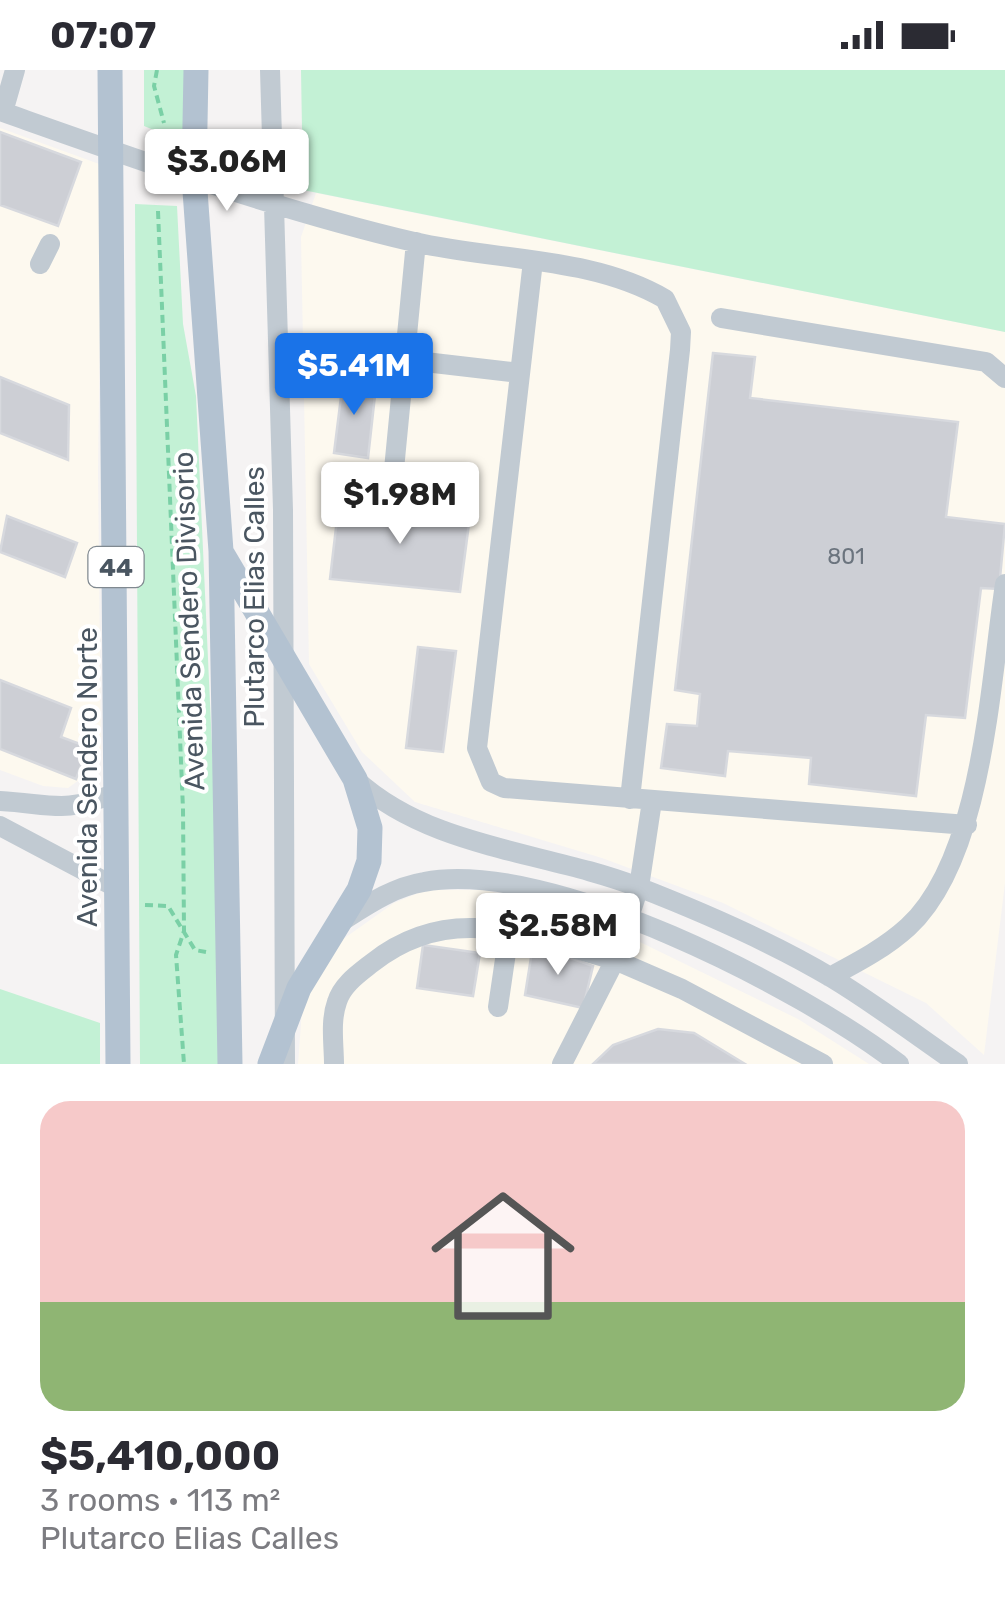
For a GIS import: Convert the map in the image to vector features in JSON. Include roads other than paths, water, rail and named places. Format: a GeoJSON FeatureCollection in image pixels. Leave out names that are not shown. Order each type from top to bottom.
{"type":"FeatureCollection","features":[{"type":"Feature","properties":{"kind":"main road","name":"Avenida Sendero Norte"},"geometry":{"type":"LineString","coordinates":[[110,70],[118,1064]]}},
{"type":"Feature","properties":{"kind":"main road"},"geometry":{"type":"LineString","coordinates":[[194,177],[196,70]]}},
{"type":"Feature","properties":{"kind":"main road","name":"Avenida Sendero Divisorio"},"geometry":{"type":"LineString","coordinates":[[194,177],[220,551],[230,1064]]}},
{"type":"Feature","properties":{"kind":"main road"},"geometry":{"type":"LineString","coordinates":[[220,551],[355,779],[370,828],[369,862],[359,890],[308,972],[270,1064]]}},
{"type":"Feature","properties":{"kind":"street"},"geometry":{"type":"LineString","coordinates":[[16,70],[1,111],[111,150],[416,242],[533,260],[646,288],[666,299],[681,332],[630,799]]}},
{"type":"Feature","properties":{"kind":"street","name":"Plutarco Elias Calles"},"geometry":{"type":"LineString","coordinates":[[270,70],[279,345],[285,1064]]}},
{"type":"Feature","properties":{"kind":"street"},"geometry":{"type":"LineString","coordinates":[[392,490],[416,242]]}},
{"type":"Feature","properties":{"kind":"street"},"geometry":{"type":"LineString","coordinates":[[40,264],[50,244]]}},
{"type":"Feature","properties":{"kind":"street"},"geometry":{"type":"LineString","coordinates":[[533,260],[477,748],[491,782],[504,788],[967,825]]}},
{"type":"Feature","properties":{"kind":"street"},"geometry":{"type":"LineString","coordinates":[[721,318],[986,362],[1005,378]]}},
{"type":"Feature","properties":{"kind":"street"},"geometry":{"type":"LineString","coordinates":[[279,345],[520,373]]}},
{"type":"Feature","properties":{"kind":"street"},"geometry":{"type":"LineString","coordinates":[[830,977],[874,954],[910,926],[947,876],[967,825],[1005,584]]}},
{"type":"Feature","properties":{"kind":"street"},"geometry":{"type":"LineString","coordinates":[[355,779],[378,800],[445,830],[638,887],[830,977],[958,1064]]}},
{"type":"Feature","properties":{"kind":"street"},"geometry":{"type":"LineString","coordinates":[[0,801],[53,810],[82,807],[116,793]]}},
{"type":"Feature","properties":{"kind":"street"},"geometry":{"type":"LineString","coordinates":[[562,1064],[615,960],[631,917],[652,801]]}},
{"type":"Feature","properties":{"kind":"street"},"geometry":{"type":"LineString","coordinates":[[43,846],[53,810]]}},
{"type":"Feature","properties":{"kind":"street"},"geometry":{"type":"LineString","coordinates":[[0,826],[117,888]]}},
{"type":"Feature","properties":{"kind":"street"},"geometry":{"type":"LineString","coordinates":[[340,922],[399,889],[448,880],[522,888],[631,917],[802,999],[900,1064]]}},
{"type":"Feature","properties":{"kind":"street"},"geometry":{"type":"LineString","coordinates":[[334,1064],[335,1006],[343,988],[398,943],[438,928],[479,926],[615,960],[682,989],[823,1064]]}},
{"type":"Feature","properties":{"kind":"street"},"geometry":{"type":"LineString","coordinates":[[498,1007],[509,932]]}}]}
